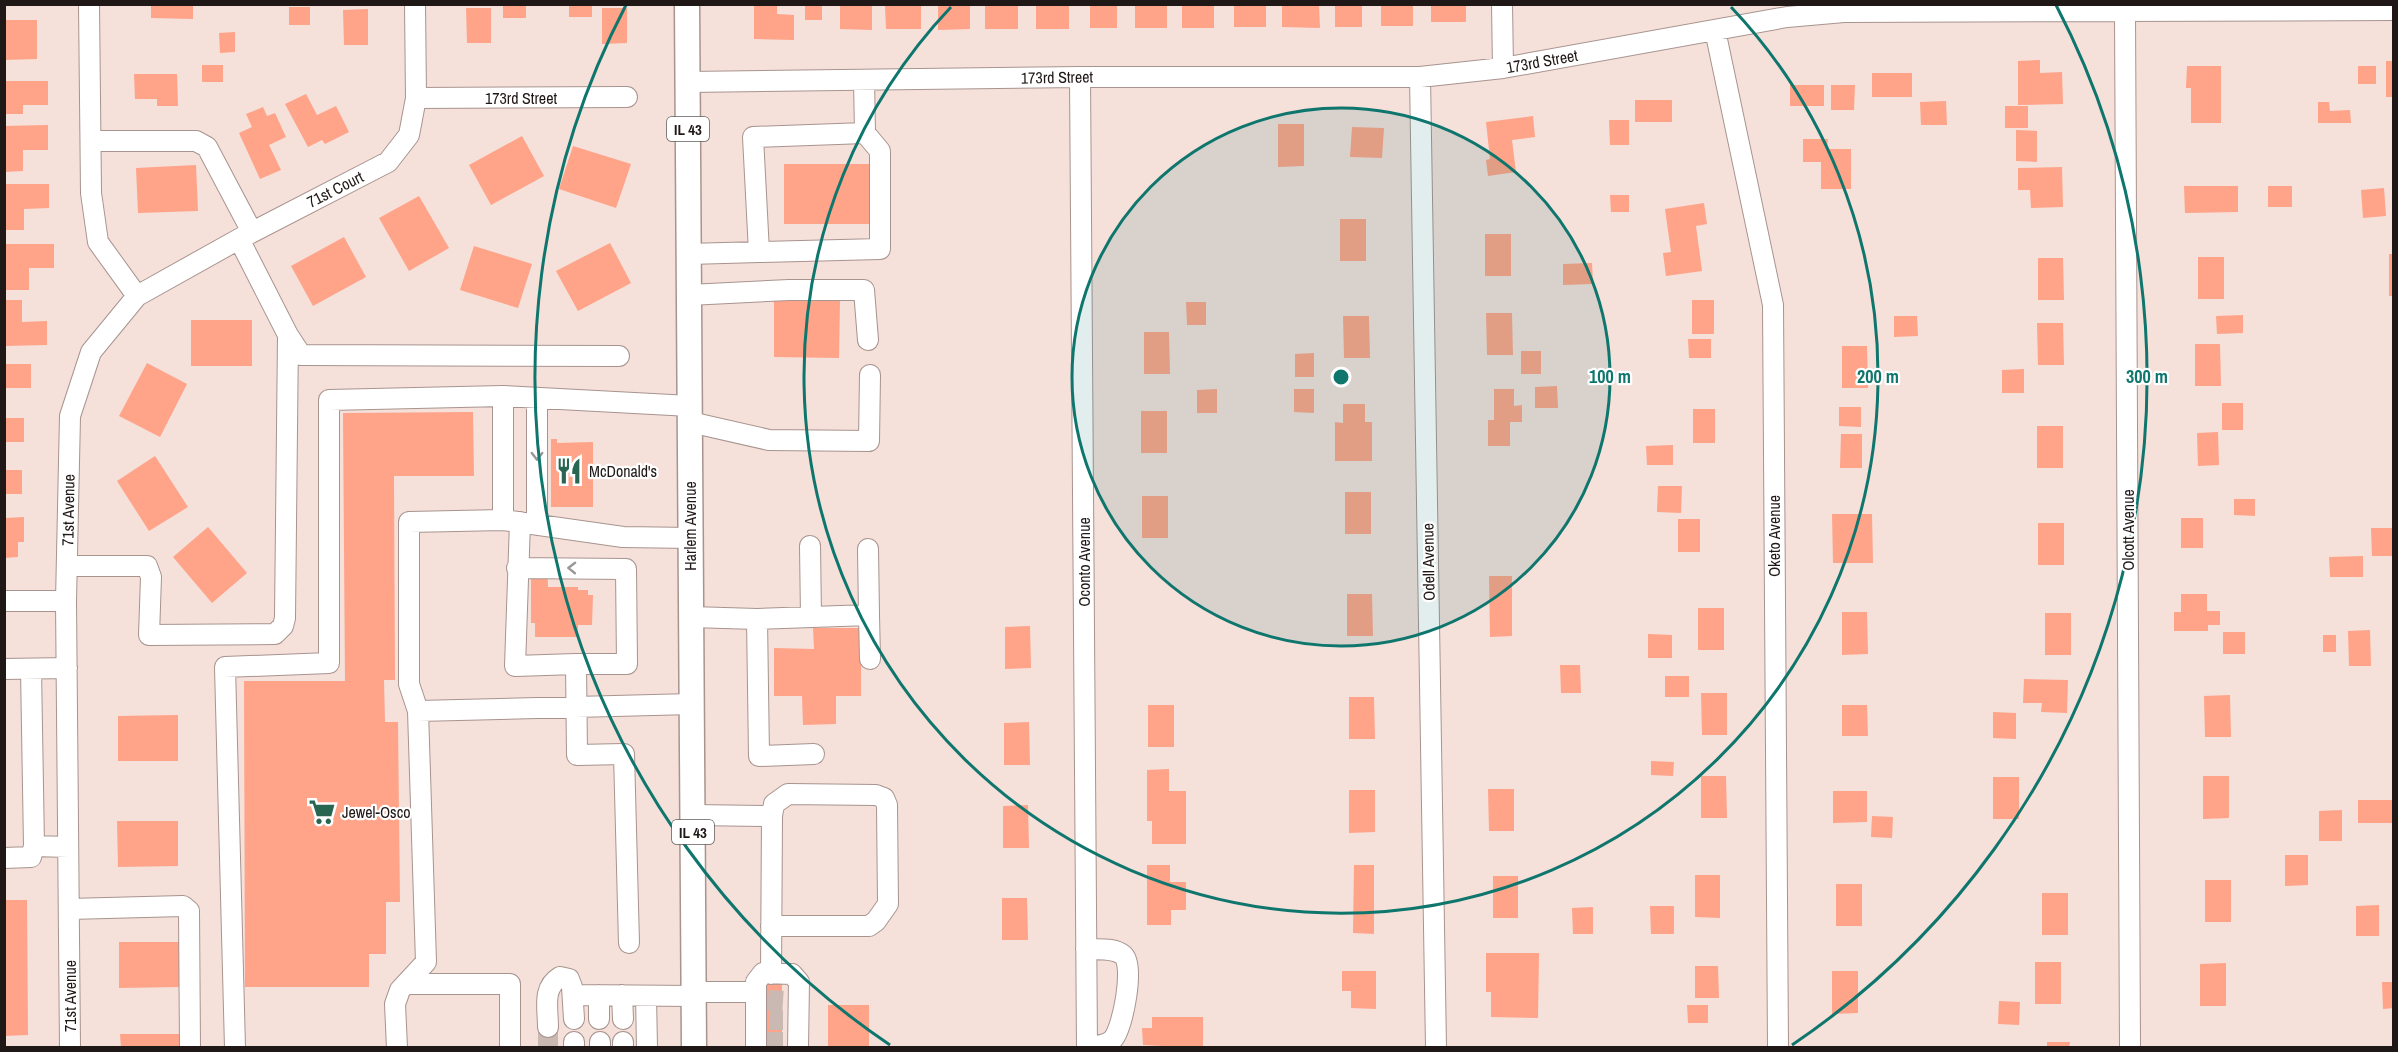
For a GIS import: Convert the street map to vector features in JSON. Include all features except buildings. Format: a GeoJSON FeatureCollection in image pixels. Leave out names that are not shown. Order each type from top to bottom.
{"type":"FeatureCollection","features":[{"type":"Feature","properties":{"kind":"main road","name":"Harlem Avenue"},"geometry":{"type":"LineString","coordinates":[[687,4],[694,1047]]}},
{"type":"Feature","properties":{"kind":"street"},"geometry":{"type":"LineString","coordinates":[[89,4],[91,193],[98,242],[137,296]]}},
{"type":"Feature","properties":{"kind":"street","name":"71st Court"},"geometry":{"type":"LineString","coordinates":[[137,296],[245,236],[388,162],[409,135],[416,98],[415,4]]}},
{"type":"Feature","properties":{"kind":"street"},"geometry":{"type":"LineString","coordinates":[[1502,4],[1503,68]]}},
{"type":"Feature","properties":{"kind":"street","name":"173rd Street"},"geometry":{"type":"LineString","coordinates":[[688,82],[1080,77],[1420,77],[1503,68],[1715,30],[1787,11],[2394,10]]}},
{"type":"Feature","properties":{"kind":"street","name":"Olcott Avenue"},"geometry":{"type":"LineString","coordinates":[[2125,12],[2130,1047]]}},
{"type":"Feature","properties":{"kind":"street","name":"Oketo Avenue"},"geometry":{"type":"LineString","coordinates":[[1715,30],[1773,305],[1778,1047]]}},
{"type":"Feature","properties":{"kind":"street","name":"Oconto Avenue"},"geometry":{"type":"LineString","coordinates":[[1080,77],[1087,1047]]}},
{"type":"Feature","properties":{"kind":"street","name":"Odell Avenue"},"geometry":{"type":"LineString","coordinates":[[1420,77],[1436,1047]]}},
{"type":"Feature","properties":{"kind":"street"},"geometry":{"type":"LineString","coordinates":[[689,254],[880,249],[880,151],[865,133],[864,80]]}},
{"type":"Feature","properties":{"kind":"street","name":"173rd Street"},"geometry":{"type":"LineString","coordinates":[[416,98],[627,97]]}},
{"type":"Feature","properties":{"kind":"street"},"geometry":{"type":"LineString","coordinates":[[759,252],[753,137],[865,133]]}},
{"type":"Feature","properties":{"kind":"street"},"geometry":{"type":"LineString","coordinates":[[91,141],[196,141],[207,147],[288,335],[301,356],[619,356]]}},
{"type":"Feature","properties":{"kind":"street"},"geometry":{"type":"LineString","coordinates":[[689,295],[789,290],[864,290],[868,340]]}},
{"type":"Feature","properties":{"kind":"street","name":"71st Avenue"},"geometry":{"type":"LineString","coordinates":[[70,1047],[66,601],[70,416],[91,352],[137,296]]}},
{"type":"Feature","properties":{"kind":"street"},"geometry":{"type":"LineString","coordinates":[[67,566],[147,566],[152,577],[149,635],[275,634],[283,626],[285,618],[288,335]]}},
{"type":"Feature","properties":{"kind":"street"},"geometry":{"type":"LineString","coordinates":[[235,1047],[225,667],[329,663],[329,400],[503,396],[537,398],[690,414],[769,440],[869,441],[870,375]]}},
{"type":"Feature","properties":{"kind":"street"},"geometry":{"type":"LineString","coordinates":[[503,396],[520,522]]}},
{"type":"Feature","properties":{"kind":"street"},"geometry":{"type":"LineString","coordinates":[[517,568],[626,569],[627,664],[515,666],[517,568],[520,522],[537,398]]}},
{"type":"Feature","properties":{"kind":"street"},"geometry":{"type":"LineString","coordinates":[[396,1047],[395,1004],[400,990],[426,962],[418,711],[409,684],[409,522],[520,522],[623,537],[691,538]]}},
{"type":"Feature","properties":{"kind":"street"},"geometry":{"type":"LineString","coordinates":[[810,546],[811,617]]}},
{"type":"Feature","properties":{"kind":"street"},"geometry":{"type":"LineString","coordinates":[[868,549],[870,659]]}},
{"type":"Feature","properties":{"kind":"street"},"geometry":{"type":"LineString","coordinates":[[4,601],[66,601]]}},
{"type":"Feature","properties":{"kind":"street"},"geometry":{"type":"LineString","coordinates":[[691,617],[757,619],[869,615]]}},
{"type":"Feature","properties":{"kind":"street"},"geometry":{"type":"LineString","coordinates":[[757,619],[759,756],[814,754]]}},
{"type":"Feature","properties":{"kind":"street"},"geometry":{"type":"LineString","coordinates":[[576,664],[577,755],[624,754],[630,943]]}},
{"type":"Feature","properties":{"kind":"street"},"geometry":{"type":"LineString","coordinates":[[4,669],[66,668]]}},
{"type":"Feature","properties":{"kind":"street"},"geometry":{"type":"LineString","coordinates":[[4,858],[31,857],[34,846],[31,669]]}},
{"type":"Feature","properties":{"kind":"street"},"geometry":{"type":"LineString","coordinates":[[418,711],[692,704]]}},
{"type":"Feature","properties":{"kind":"street"},"geometry":{"type":"LineString","coordinates":[[771,926],[869,926],[876,921],[888,904],[887,804],[884,798],[876,795],[788,794],[773,810],[771,926],[771,974]]}},
{"type":"Feature","properties":{"kind":"street"},"geometry":{"type":"LineString","coordinates":[[693,815],[773,810]]}},
{"type":"Feature","properties":{"kind":"street"},"geometry":{"type":"LineString","coordinates":[[34,846],[68,847]]}},
{"type":"Feature","properties":{"kind":"street"},"geometry":{"type":"LineString","coordinates":[[69,909],[183,906],[189,910],[190,1047]]}},
{"type":"Feature","properties":{"kind":"street"},"geometry":{"type":"LineString","coordinates":[[1086,950],[1114,950],[1124,956],[1128,964],[1124,1015],[1114,1038],[1107,1044],[1087,1047]]}},
{"type":"Feature","properties":{"kind":"street"},"geometry":{"type":"LineString","coordinates":[[777,1044],[774,1008],[756,982],[763,973],[792,974],[799,982],[774,1008],[777,1044]]}},
{"type":"Feature","properties":{"kind":"street"},"geometry":{"type":"LineString","coordinates":[[548,1027],[548,989],[552,982],[560,977],[568,979],[573,994],[574,1019]]}},
{"type":"Feature","properties":{"kind":"street"},"geometry":{"type":"LineString","coordinates":[[406,984],[510,984],[510,1047]]}},
{"type":"Feature","properties":{"kind":"street"},"geometry":{"type":"LineString","coordinates":[[573,994],[694,994],[774,1008]]}},
{"type":"Feature","properties":{"kind":"street"},"geometry":{"type":"LineString","coordinates":[[599,995],[599,1019]]}},
{"type":"Feature","properties":{"kind":"street"},"geometry":{"type":"LineString","coordinates":[[630,1019],[635,995]]}},
{"type":"Feature","properties":{"kind":"street"},"geometry":{"type":"LineString","coordinates":[[634,1045],[635,995]]}},
{"type":"Feature","properties":{"kind":"tunnel"},"geometry":{"type":"LineString","coordinates":[[768,1000],[783,1001]]}},
{"type":"Feature","properties":{"kind":"tunnel"},"geometry":{"type":"LineString","coordinates":[[769,1020],[783,1020]]}},
{"type":"Feature","properties":{"kind":"tunnel"},"geometry":{"type":"LineString","coordinates":[[548,1027],[548,1048]]}},
{"type":"Feature","properties":{"kind":"tunnel"},"geometry":{"type":"LineString","coordinates":[[768,1042],[783,1042]]}},
{"type":"Feature","properties":{"kind":"place","name":"McDonald's"},"geometry":{"type":"Point","coordinates":[569,471]}},
{"type":"Feature","properties":{"kind":"place","name":"Jewel-Osco"},"geometry":{"type":"Point","coordinates":[322,812]}}]}
